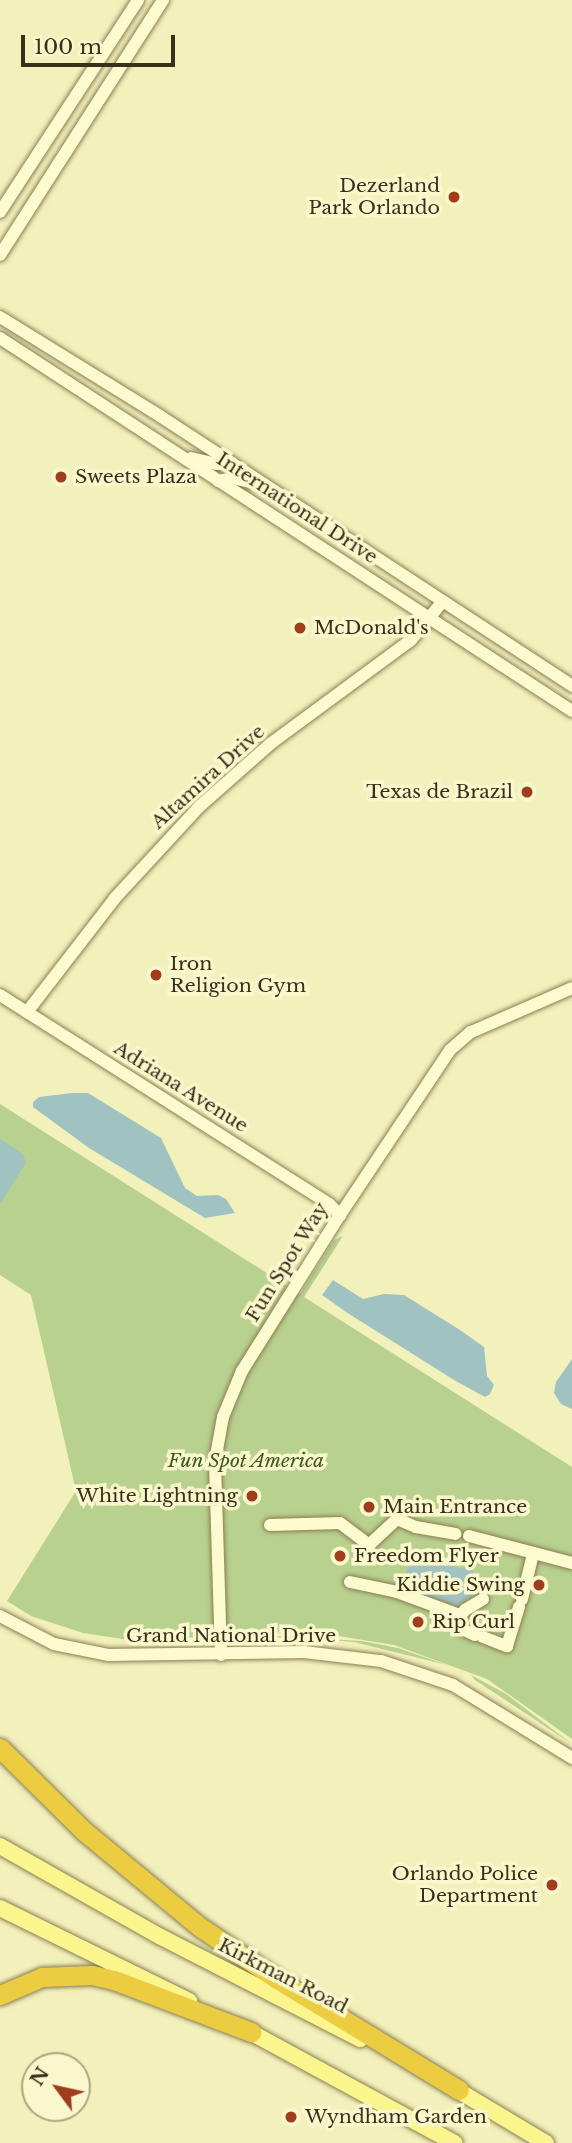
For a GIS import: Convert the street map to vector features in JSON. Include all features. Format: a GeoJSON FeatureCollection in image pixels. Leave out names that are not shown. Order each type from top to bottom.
{"type":"FeatureCollection","features":[{"type":"Feature","properties":{"kind":"highway"},"geometry":{"type":"LineString","coordinates":[[0,1748],[78,1826],[193,1921],[277,1979],[459,2090]]}},
{"type":"Feature","properties":{"kind":"highway"},"geometry":{"type":"LineString","coordinates":[[0,1995],[42,1977],[92,1975],[114,1980],[251,2032]]}},
{"type":"Feature","properties":{"kind":"main road","name":"Kirkman Road"},"geometry":{"type":"LineString","coordinates":[[0,1846],[161,1937],[459,2090],[546,2143]]}},
{"type":"Feature","properties":{"kind":"main road"},"geometry":{"type":"LineString","coordinates":[[0,1908],[251,2032],[455,2143]]}},
{"type":"Feature","properties":{"kind":"street"},"geometry":{"type":"LineString","coordinates":[[0,212],[138,0]]}},
{"type":"Feature","properties":{"kind":"street"},"geometry":{"type":"LineString","coordinates":[[0,255],[163,0]]}},
{"type":"Feature","properties":{"kind":"street","name":"International Drive"},"geometry":{"type":"LineString","coordinates":[[0,317],[233,463],[572,686]]}},
{"type":"Feature","properties":{"kind":"street","name":"International Drive"},"geometry":{"type":"LineString","coordinates":[[0,338],[572,711]]}},
{"type":"Feature","properties":{"kind":"street"},"geometry":{"type":"LineString","coordinates":[[178,453],[203,462],[233,463]]}},
{"type":"Feature","properties":{"kind":"street"},"geometry":{"type":"LineString","coordinates":[[218,481],[233,478],[269,487]]}},
{"type":"Feature","properties":{"kind":"street","name":"Altamira Drive"},"geometry":{"type":"LineString","coordinates":[[27,1012],[115,898],[200,806],[270,744],[411,640],[431,619],[443,601]]}},
{"type":"Feature","properties":{"kind":"street","name":"Fun Spot Way"},"geometry":{"type":"LineString","coordinates":[[221,1655],[214,1483],[223,1417],[242,1371],[340,1215],[450,1050],[471,1032],[572,988]]}},
{"type":"Feature","properties":{"kind":"street","name":"Adriana Avenue"},"geometry":{"type":"LineString","coordinates":[[0,995],[329,1204],[340,1215]]}},
{"type":"Feature","properties":{"kind":"street"},"geometry":{"type":"LineString","coordinates":[[270,1525],[340,1524],[369,1545],[397,1519],[416,1527],[462,1535],[572,1563]]}},
{"type":"Feature","properties":{"kind":"street"},"geometry":{"type":"LineString","coordinates":[[460,1615],[462,1629],[507,1646],[533,1555]]}},
{"type":"Feature","properties":{"kind":"street"},"geometry":{"type":"LineString","coordinates":[[350,1582],[397,1592],[460,1615]]}},
{"type":"Feature","properties":{"kind":"street"},"geometry":{"type":"LineString","coordinates":[[460,1615],[483,1599]]}},
{"type":"Feature","properties":{"kind":"street","name":"Grand National Drive"},"geometry":{"type":"LineString","coordinates":[[0,1616],[54,1644],[108,1655],[221,1655],[304,1651],[381,1661],[453,1685],[572,1758]]}},
{"type":"Feature","properties":{"kind":"green space","name":"Fun Spot America"},"geometry":{"type":"Polygon","coordinates":[[[0,1104],[300,1294],[334,1240],[343,1236],[304,1297],[572,1467],[572,1739],[487,1679],[394,1645],[326,1634],[236,1631],[194,1638],[129,1640],[83,1633],[31,1616],[7,1601],[76,1491],[31,1295],[0,1275],[0,1104]]]}},
{"type":"Feature","properties":{"kind":"green space"},"geometry":{"type":"Polygon","coordinates":[[[236,1634],[362,1641],[398,1648],[447,1665],[354,1642],[304,1638],[241,1640],[236,1634]]]}},
{"type":"Feature","properties":{"kind":"green space"},"geometry":{"type":"Polygon","coordinates":[[[471,1675],[506,1694],[572,1744],[475,1680],[471,1675]]]}},
{"type":"Feature","properties":{"kind":"water"},"geometry":{"type":"Polygon","coordinates":[[[88,1093],[161,1138],[185,1188],[197,1196],[218,1195],[226,1199],[235,1213],[205,1218],[89,1148],[33,1107],[33,1102],[39,1097],[88,1093]]]}},
{"type":"Feature","properties":{"kind":"water"},"geometry":{"type":"Polygon","coordinates":[[[0,1139],[23,1154],[26,1163],[0,1204],[0,1139]]]}},
{"type":"Feature","properties":{"kind":"water"},"geometry":{"type":"Polygon","coordinates":[[[333,1280],[363,1299],[384,1294],[404,1295],[484,1347],[487,1376],[494,1385],[490,1394],[485,1397],[454,1380],[322,1295],[333,1280]]]}},
{"type":"Feature","properties":{"kind":"water"},"geometry":{"type":"Polygon","coordinates":[[[572,1359],[572,1409],[561,1404],[554,1393],[556,1382],[572,1359]]]}},
{"type":"Feature","properties":{"kind":"water"},"geometry":{"type":"Polygon","coordinates":[[[415,1563],[437,1563],[472,1570],[479,1581],[476,1594],[458,1606],[411,1592],[404,1585],[407,1569],[415,1563]]]}},
{"type":"Feature","properties":{"kind":"place","name":"Dezerland Park Orlando"},"geometry":{"type":"Point","coordinates":[454,197]}},
{"type":"Feature","properties":{"kind":"place","name":"Sweets Plaza"},"geometry":{"type":"Point","coordinates":[61,477]}},
{"type":"Feature","properties":{"kind":"place","name":"McDonald's"},"geometry":{"type":"Point","coordinates":[300,628]}},
{"type":"Feature","properties":{"kind":"place","name":"Texas de Brazil"},"geometry":{"type":"Point","coordinates":[527,792]}},
{"type":"Feature","properties":{"kind":"place","name":"Iron Religion Gym"},"geometry":{"type":"Point","coordinates":[156,975]}},
{"type":"Feature","properties":{"kind":"place","name":"White Lightning"},"geometry":{"type":"Point","coordinates":[252,1496]}},
{"type":"Feature","properties":{"kind":"place","name":"Main Entrance"},"geometry":{"type":"Point","coordinates":[369,1507]}},
{"type":"Feature","properties":{"kind":"place","name":"Freedom Flyer"},"geometry":{"type":"Point","coordinates":[340,1556]}},
{"type":"Feature","properties":{"kind":"place","name":"Kiddie Swing"},"geometry":{"type":"Point","coordinates":[539,1585]}},
{"type":"Feature","properties":{"kind":"place","name":"Rip Curl"},"geometry":{"type":"Point","coordinates":[418,1622]}},
{"type":"Feature","properties":{"kind":"place","name":"Orlando Police Department"},"geometry":{"type":"Point","coordinates":[552,1885]}},
{"type":"Feature","properties":{"kind":"place","name":"Wyndham Garden"},"geometry":{"type":"Point","coordinates":[291,2117]}}]}
